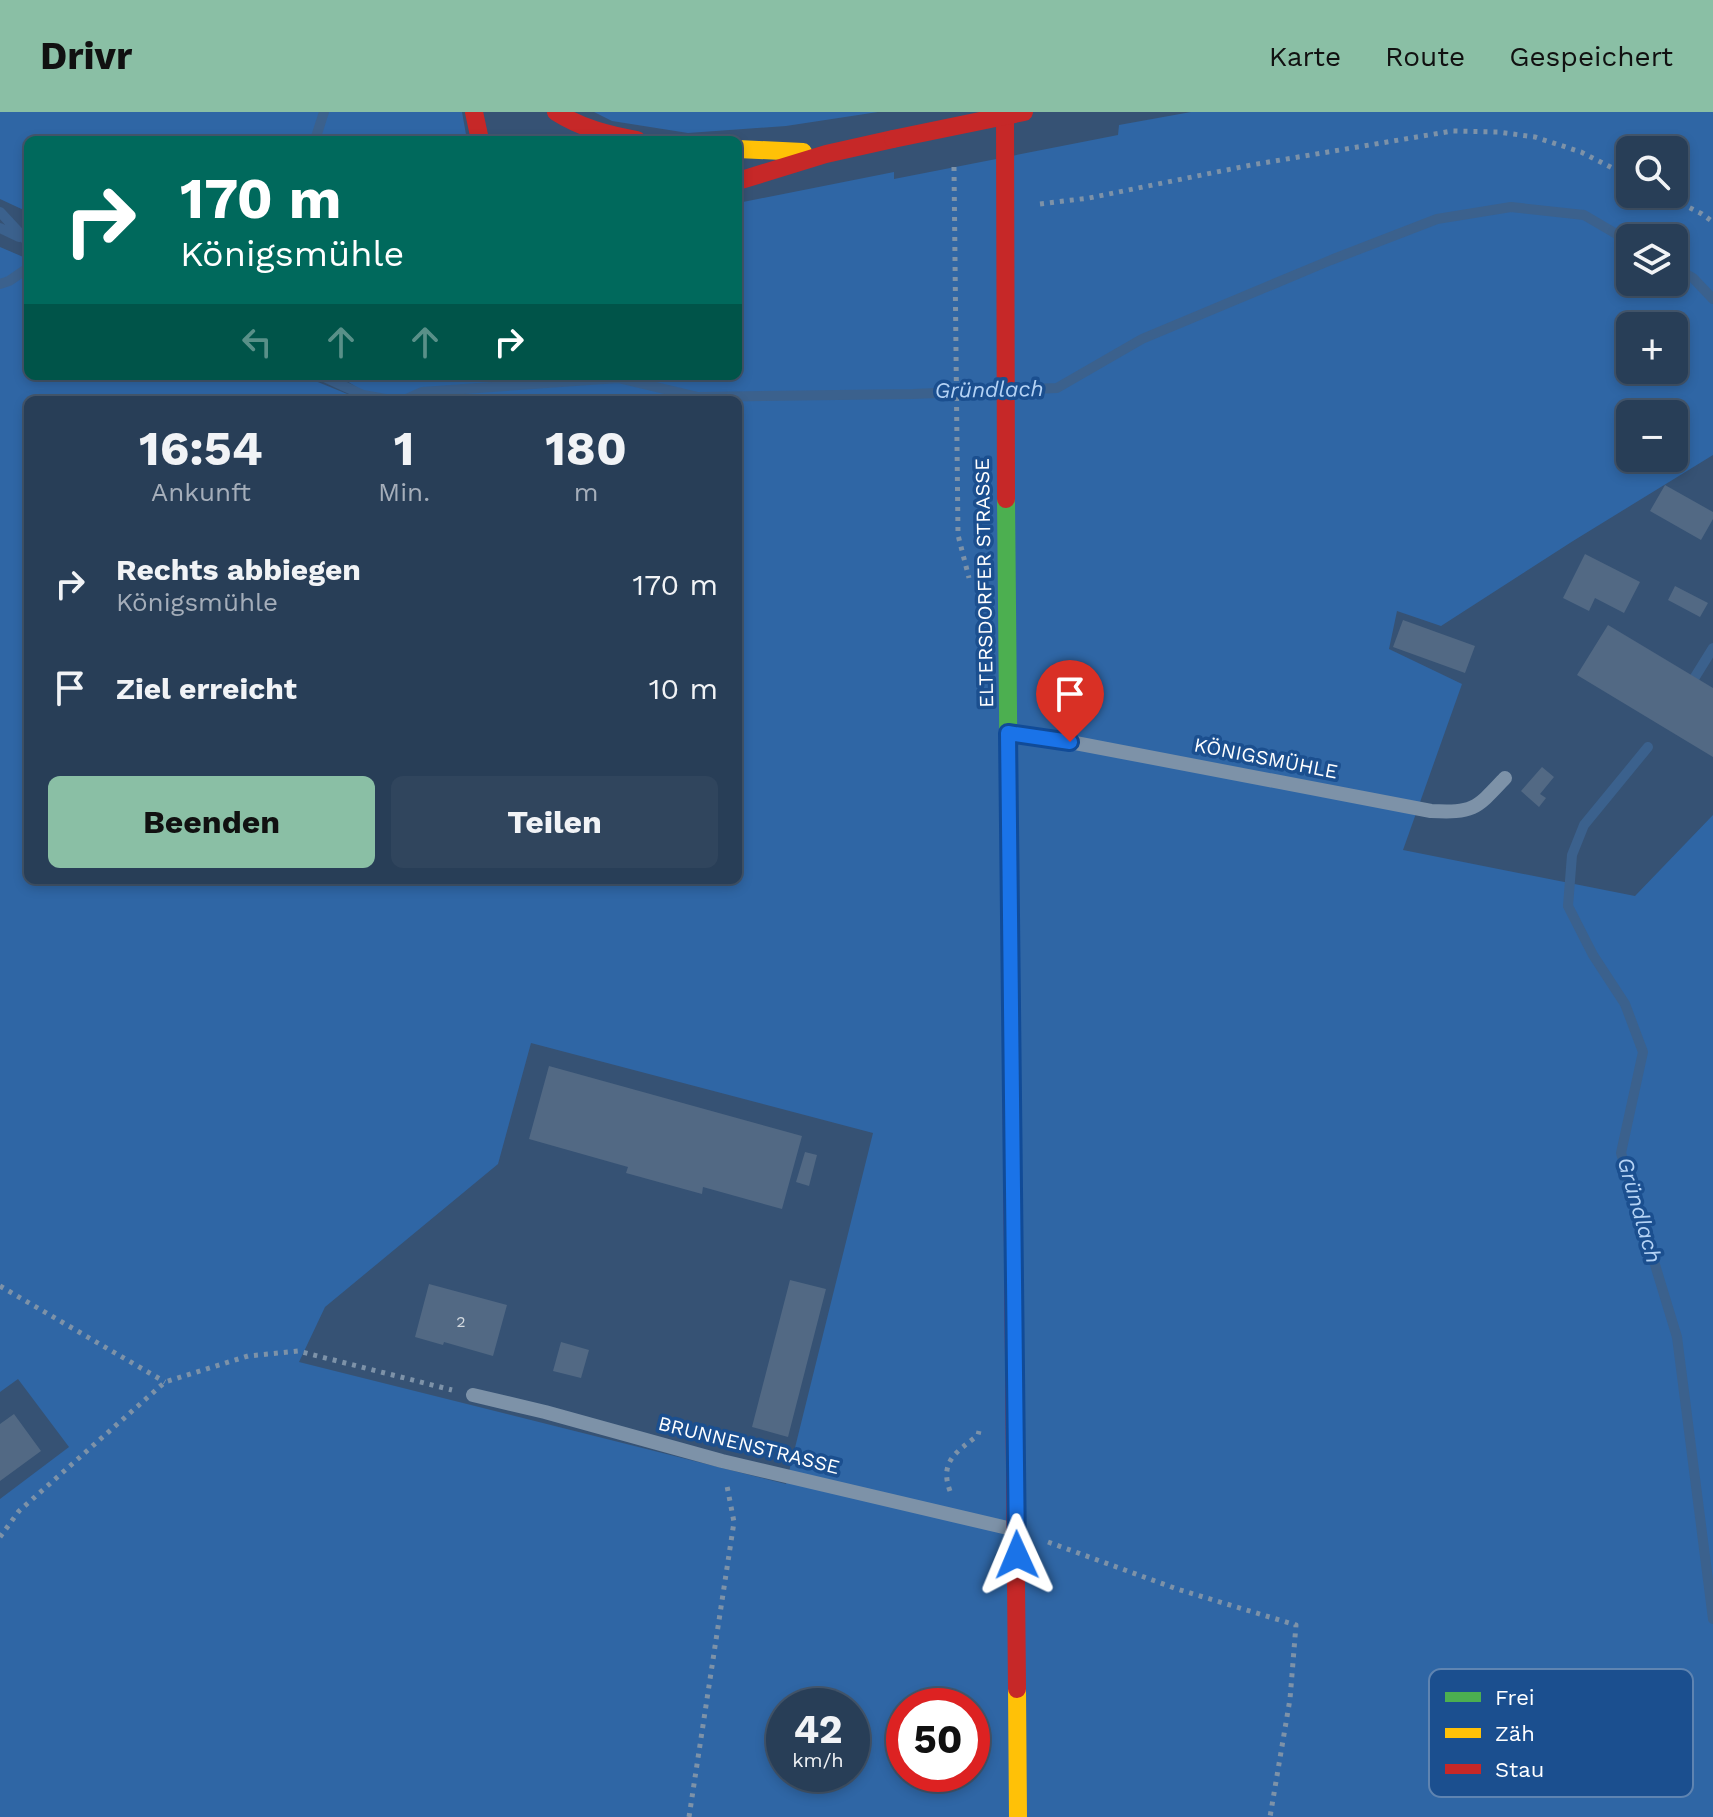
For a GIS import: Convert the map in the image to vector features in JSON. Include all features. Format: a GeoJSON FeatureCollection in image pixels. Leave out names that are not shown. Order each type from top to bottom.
{"type":"FeatureCollection","features":[{"type":"Feature","properties":{"kind":"main road"},"geometry":{"type":"LineString","coordinates":[[474,112],[479,136]]}},
{"type":"Feature","properties":{"kind":"main road"},"geometry":{"type":"LineString","coordinates":[[556,112],[566,119],[612,136]]}},
{"type":"Feature","properties":{"kind":"main road","name":"ELTERSDORFER STRASSE"},"geometry":{"type":"LineString","coordinates":[[1005,112],[1018,1817]]}},
{"type":"Feature","properties":{"kind":"main road"},"geometry":{"type":"LineString","coordinates":[[742,180],[826,154],[1024,112]]}},
{"type":"Feature","properties":{"kind":"main road"},"geometry":{"type":"LineString","coordinates":[[742,149],[826,154]]}},
{"type":"Feature","properties":{"kind":"lane","name":"KÖNIGSMÜHLE"},"geometry":{"type":"LineString","coordinates":[[1008,733],[1431,811],[1459,812],[1481,804],[1505,778]]}},
{"type":"Feature","properties":{"kind":"lane","name":"BRUNNENSTRASSE"},"geometry":{"type":"LineString","coordinates":[[473,1395],[722,1461],[1017,1530]]}},
{"type":"Feature","properties":{"kind":"path"},"geometry":{"type":"LineString","coordinates":[[1006,209],[1089,198],[1251,165],[1452,131],[1535,137],[1581,152],[1616,170]]}},
{"type":"Feature","properties":{"kind":"path"},"geometry":{"type":"LineString","coordinates":[[954,167],[957,421]]}},
{"type":"Feature","properties":{"kind":"path"},"geometry":{"type":"LineString","coordinates":[[1688,207],[1713,222]]}},
{"type":"Feature","properties":{"kind":"path"},"geometry":{"type":"LineString","coordinates":[[0,1286],[165,1382]]}},
{"type":"Feature","properties":{"kind":"path"},"geometry":{"type":"LineString","coordinates":[[0,1537],[19,1511],[165,1382],[248,1356],[298,1351],[473,1395]]}},
{"type":"Feature","properties":{"kind":"path"},"geometry":{"type":"LineString","coordinates":[[689,1817],[734,1522],[722,1461]]}},
{"type":"Feature","properties":{"kind":"path"},"geometry":{"type":"LineString","coordinates":[[1017,1530],[1177,1589],[1296,1625],[1290,1699],[1270,1817]]}},
{"type":"Feature","properties":{"kind":"shaded area"},"geometry":{"type":"Polygon","coordinates":[[[0,112],[462,112],[466,136],[24,136],[24,210],[0,199],[0,112]]]}},
{"type":"Feature","properties":{"kind":"shaded area"},"geometry":{"type":"Polygon","coordinates":[[[594,112],[878,112],[786,126],[688,133],[612,121],[594,112]]]}},
{"type":"Feature","properties":{"kind":"shaded area"},"geometry":{"type":"Polygon","coordinates":[[[1191,112],[1713,112],[1713,455],[1688,470],[1688,400],[1616,400],[1616,472],[1685,472],[1441,626],[1397,611],[1389,649],[1462,684],[1403,850],[1635,896],[1713,815],[1713,1817],[0,1817],[0,1499],[69,1447],[18,1379],[0,1392],[0,247],[24,257],[24,380],[313,380],[352,396],[24,396],[24,884],[742,884],[742,396],[371,396],[345,380],[742,380],[742,202],[894,172],[894,179],[1118,135],[1119,125],[1191,112]],[[531,1043],[498,1164],[325,1307],[299,1362],[786,1484],[873,1133],[531,1043]]]}},
{"type":"Feature","properties":{"kind":"building"},"geometry":{"type":"Polygon","coordinates":[[[1665,485],[1713,512],[1713,519],[1701,540],[1650,511],[1665,485]]]}},
{"type":"Feature","properties":{"kind":"building"},"geometry":{"type":"Polygon","coordinates":[[[1585,554],[1640,582],[1624,613],[1595,598],[1589,611],[1563,598],[1585,554]]]}},
{"type":"Feature","properties":{"kind":"building"},"geometry":{"type":"Polygon","coordinates":[[[1675,586],[1708,603],[1700,617],[1668,600],[1675,586]]]}},
{"type":"Feature","properties":{"kind":"building"},"geometry":{"type":"Polygon","coordinates":[[[1403,620],[1475,646],[1465,673],[1393,647],[1403,620]]]}},
{"type":"Feature","properties":{"kind":"building"},"geometry":{"type":"Polygon","coordinates":[[[1608,625],[1713,688],[1713,757],[1577,675],[1608,625]]]}},
{"type":"Feature","properties":{"kind":"building"},"geometry":{"type":"Polygon","coordinates":[[[1542,767],[1554,777],[1540,794],[1546,798],[1539,807],[1521,791],[1542,767]]]}},
{"type":"Feature","properties":{"kind":"building"},"geometry":{"type":"Polygon","coordinates":[[[549,1066],[802,1136],[782,1209],[703,1187],[702,1194],[626,1173],[628,1167],[529,1139],[549,1066]]]}},
{"type":"Feature","properties":{"kind":"building"},"geometry":{"type":"Polygon","coordinates":[[[805,1152],[817,1155],[809,1186],[796,1182],[805,1152]]]}},
{"type":"Feature","properties":{"kind":"building"},"geometry":{"type":"Polygon","coordinates":[[[790,1280],[826,1289],[788,1437],[752,1427],[790,1280]]]}},
{"type":"Feature","properties":{"kind":"building"},"geometry":{"type":"Polygon","coordinates":[[[429,1284],[507,1305],[493,1356],[415,1337],[429,1284]]]}},
{"type":"Feature","properties":{"kind":"building"},"geometry":{"type":"Polygon","coordinates":[[[561,1342],[589,1350],[581,1378],[553,1371],[561,1342]]]}},
{"type":"Feature","properties":{"kind":"building"},"geometry":{"type":"Polygon","coordinates":[[[14,1414],[41,1451],[0,1481],[0,1424],[14,1414]]]}},
{"type":"Feature","properties":{"kind":"waterway"},"geometry":{"type":"LineString","coordinates":[[316,136],[324,112]]}},
{"type":"Feature","properties":{"kind":"waterway","name":"Gründlach"},"geometry":{"type":"LineString","coordinates":[[742,396],[1057,388],[1142,339],[1437,219],[1511,207],[1584,215],[1616,234]]}},
{"type":"Feature","properties":{"kind":"waterway"},"geometry":{"type":"LineString","coordinates":[[0,212],[24,238]]}},
{"type":"Feature","properties":{"kind":"waterway","name":"Gründlach"},"geometry":{"type":"LineString","coordinates":[[0,228],[19,237]]}},
{"type":"Feature","properties":{"kind":"waterway"},"geometry":{"type":"LineString","coordinates":[[0,284],[24,271]]}},
{"type":"Feature","properties":{"kind":"waterway","name":"Gründlach"},"geometry":{"type":"LineString","coordinates":[[1688,275],[1713,299]]}},
{"type":"Feature","properties":{"kind":"waterway","name":"Gründlach"},"geometry":{"type":"LineString","coordinates":[[331,380],[369,396]]}},
{"type":"Feature","properties":{"kind":"waterway","name":"Gründlach"},"geometry":{"type":"LineString","coordinates":[[413,396],[422,392],[590,380]]}},
{"type":"Feature","properties":{"kind":"waterway","name":"Gründlach"},"geometry":{"type":"LineString","coordinates":[[626,380],[694,396]]}},
{"type":"Feature","properties":{"kind":"waterway","name":"Gründlach"},"geometry":{"type":"LineString","coordinates":[[1695,677],[1713,648]]}},
{"type":"Feature","properties":{"kind":"waterway","name":"Gründlach"},"geometry":{"type":"LineString","coordinates":[[1648,747],[1584,825],[1572,855],[1568,906],[1593,955],[1625,1004],[1643,1052],[1621,1153],[1677,1337],[1713,1619]]}},
{"type":"Feature","properties":{"kind":"traffic: fast"},"geometry":{"type":"LineString","coordinates":[[1006,499],[1011,1026]]}},
{"type":"Feature","properties":{"kind":"traffic: slow"},"geometry":{"type":"LineString","coordinates":[[742,149],[803,152]]}},
{"type":"Feature","properties":{"kind":"traffic: slow"},"geometry":{"type":"LineString","coordinates":[[1017,1689],[1018,1817]]}},
{"type":"Feature","properties":{"kind":"traffic: jam"},"geometry":{"type":"LineString","coordinates":[[474,112],[479,136]]}},
{"type":"Feature","properties":{"kind":"traffic: jam"},"geometry":{"type":"LineString","coordinates":[[556,112],[616,136]]}},
{"type":"Feature","properties":{"kind":"traffic: jam"},"geometry":{"type":"LineString","coordinates":[[1005,112],[1006,499]]}},
{"type":"Feature","properties":{"kind":"traffic: jam"},"geometry":{"type":"LineString","coordinates":[[893,139],[1024,112]]}},
{"type":"Feature","properties":{"kind":"traffic: jam"},"geometry":{"type":"LineString","coordinates":[[742,180],[826,154],[893,139]]}},
{"type":"Feature","properties":{"kind":"traffic: jam"},"geometry":{"type":"LineString","coordinates":[[1011,1026],[1017,1689]]}},
{"type":"Feature","properties":{"kind":"route"},"geometry":{"type":"LineString","coordinates":[[1017,1555],[1008,733],[1070,742]]}}]}
